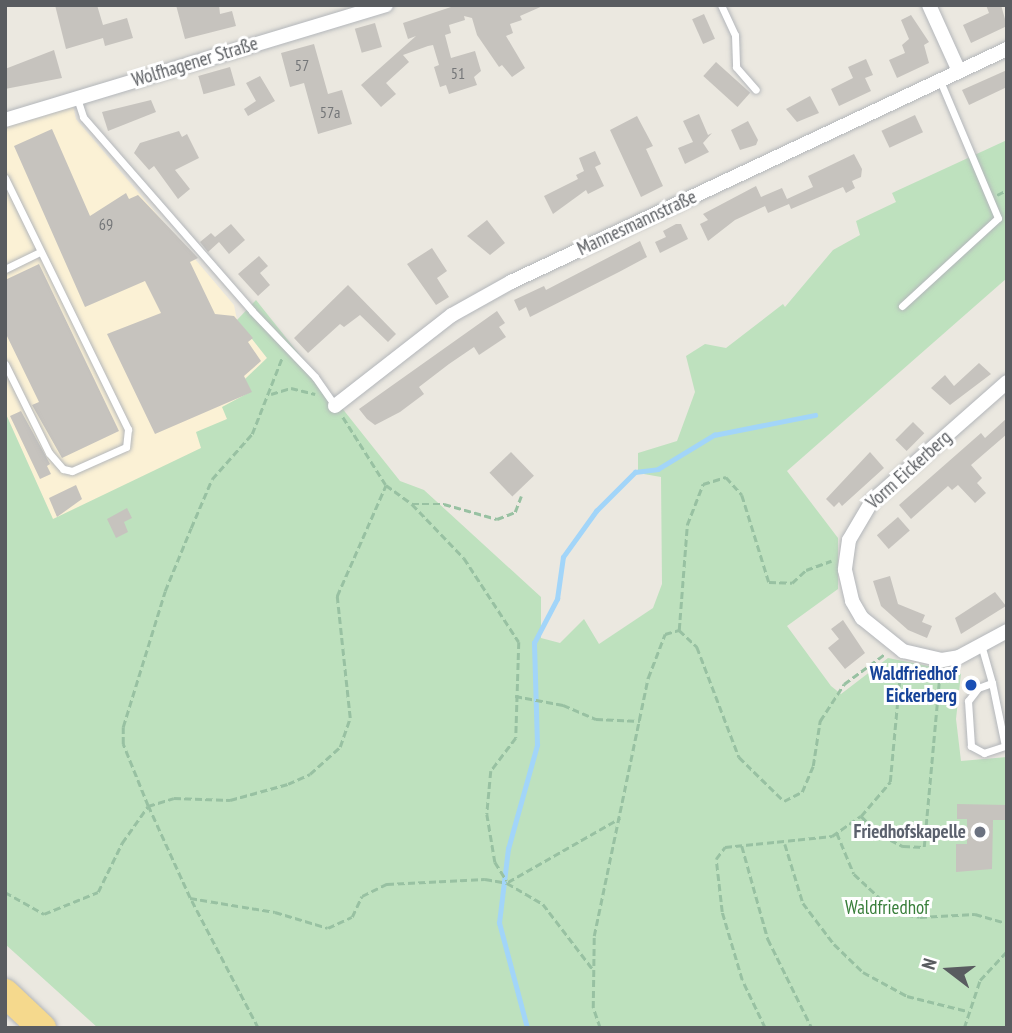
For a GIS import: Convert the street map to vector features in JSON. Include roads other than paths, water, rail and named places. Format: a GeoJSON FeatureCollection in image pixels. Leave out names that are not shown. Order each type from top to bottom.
{"type":"FeatureCollection","features":[{"type":"Feature","properties":{"kind":"highway"},"geometry":{"type":"LineString","coordinates":[[5,993],[42,1028]]}},
{"type":"Feature","properties":{"kind":"street","name":"Wolfhagener Straße"},"geometry":{"type":"LineString","coordinates":[[5,120],[354,10],[386,5]]}},
{"type":"Feature","properties":{"kind":"street"},"geometry":{"type":"LineString","coordinates":[[929,5],[959,71]]}},
{"type":"Feature","properties":{"kind":"street","name":"Mannesmannstraße"},"geometry":{"type":"LineString","coordinates":[[331,402],[452,315],[511,282],[1007,49]]}},
{"type":"Feature","properties":{"kind":"street","name":"Vorm Eickerberg"},"geometry":{"type":"LineString","coordinates":[[1007,382],[872,501],[854,527],[845,555],[852,601],[869,626],[898,648],[942,660],[982,648],[1007,631]]}},
{"type":"Feature","properties":{"kind":"lane"},"geometry":{"type":"LineString","coordinates":[[721,5],[735,35],[736,68],[757,90]]}},
{"type":"Feature","properties":{"kind":"lane"},"geometry":{"type":"LineString","coordinates":[[902,306],[998,218],[940,81]]}},
{"type":"Feature","properties":{"kind":"lane"},"geometry":{"type":"LineString","coordinates":[[77,98],[83,117],[284,343],[331,402]]}},
{"type":"Feature","properties":{"kind":"lane"},"geometry":{"type":"LineString","coordinates":[[5,178],[128,429],[126,447],[72,471],[63,469],[49,453],[5,364]]}},
{"type":"Feature","properties":{"kind":"lane"},"geometry":{"type":"LineString","coordinates":[[5,270],[40,252]]}},
{"type":"Feature","properties":{"kind":"lane"},"geometry":{"type":"LineString","coordinates":[[982,648],[992,682],[1004,746],[984,754],[971,746],[968,701],[978,688],[992,682]]}},
{"type":"Feature","properties":{"kind":"waterway"},"geometry":{"type":"LineString","coordinates":[[527,1028],[499,923],[508,849],[537,745],[534,643],[557,599],[563,557],[596,511],[635,472],[658,469],[714,435],[815,415]]}},
{"type":"Feature","properties":{"kind":"place","name":"Waldfriedhof Eickerberg"},"geometry":{"type":"Point","coordinates":[971,685]}},
{"type":"Feature","properties":{"kind":"place","name":"Friedhofskapelle"},"geometry":{"type":"Point","coordinates":[980,832]}},
{"type":"Feature","properties":{"kind":"park label","name":"Waldfriedhof"},"geometry":{"type":"Point","coordinates":[887,908]}}]}
